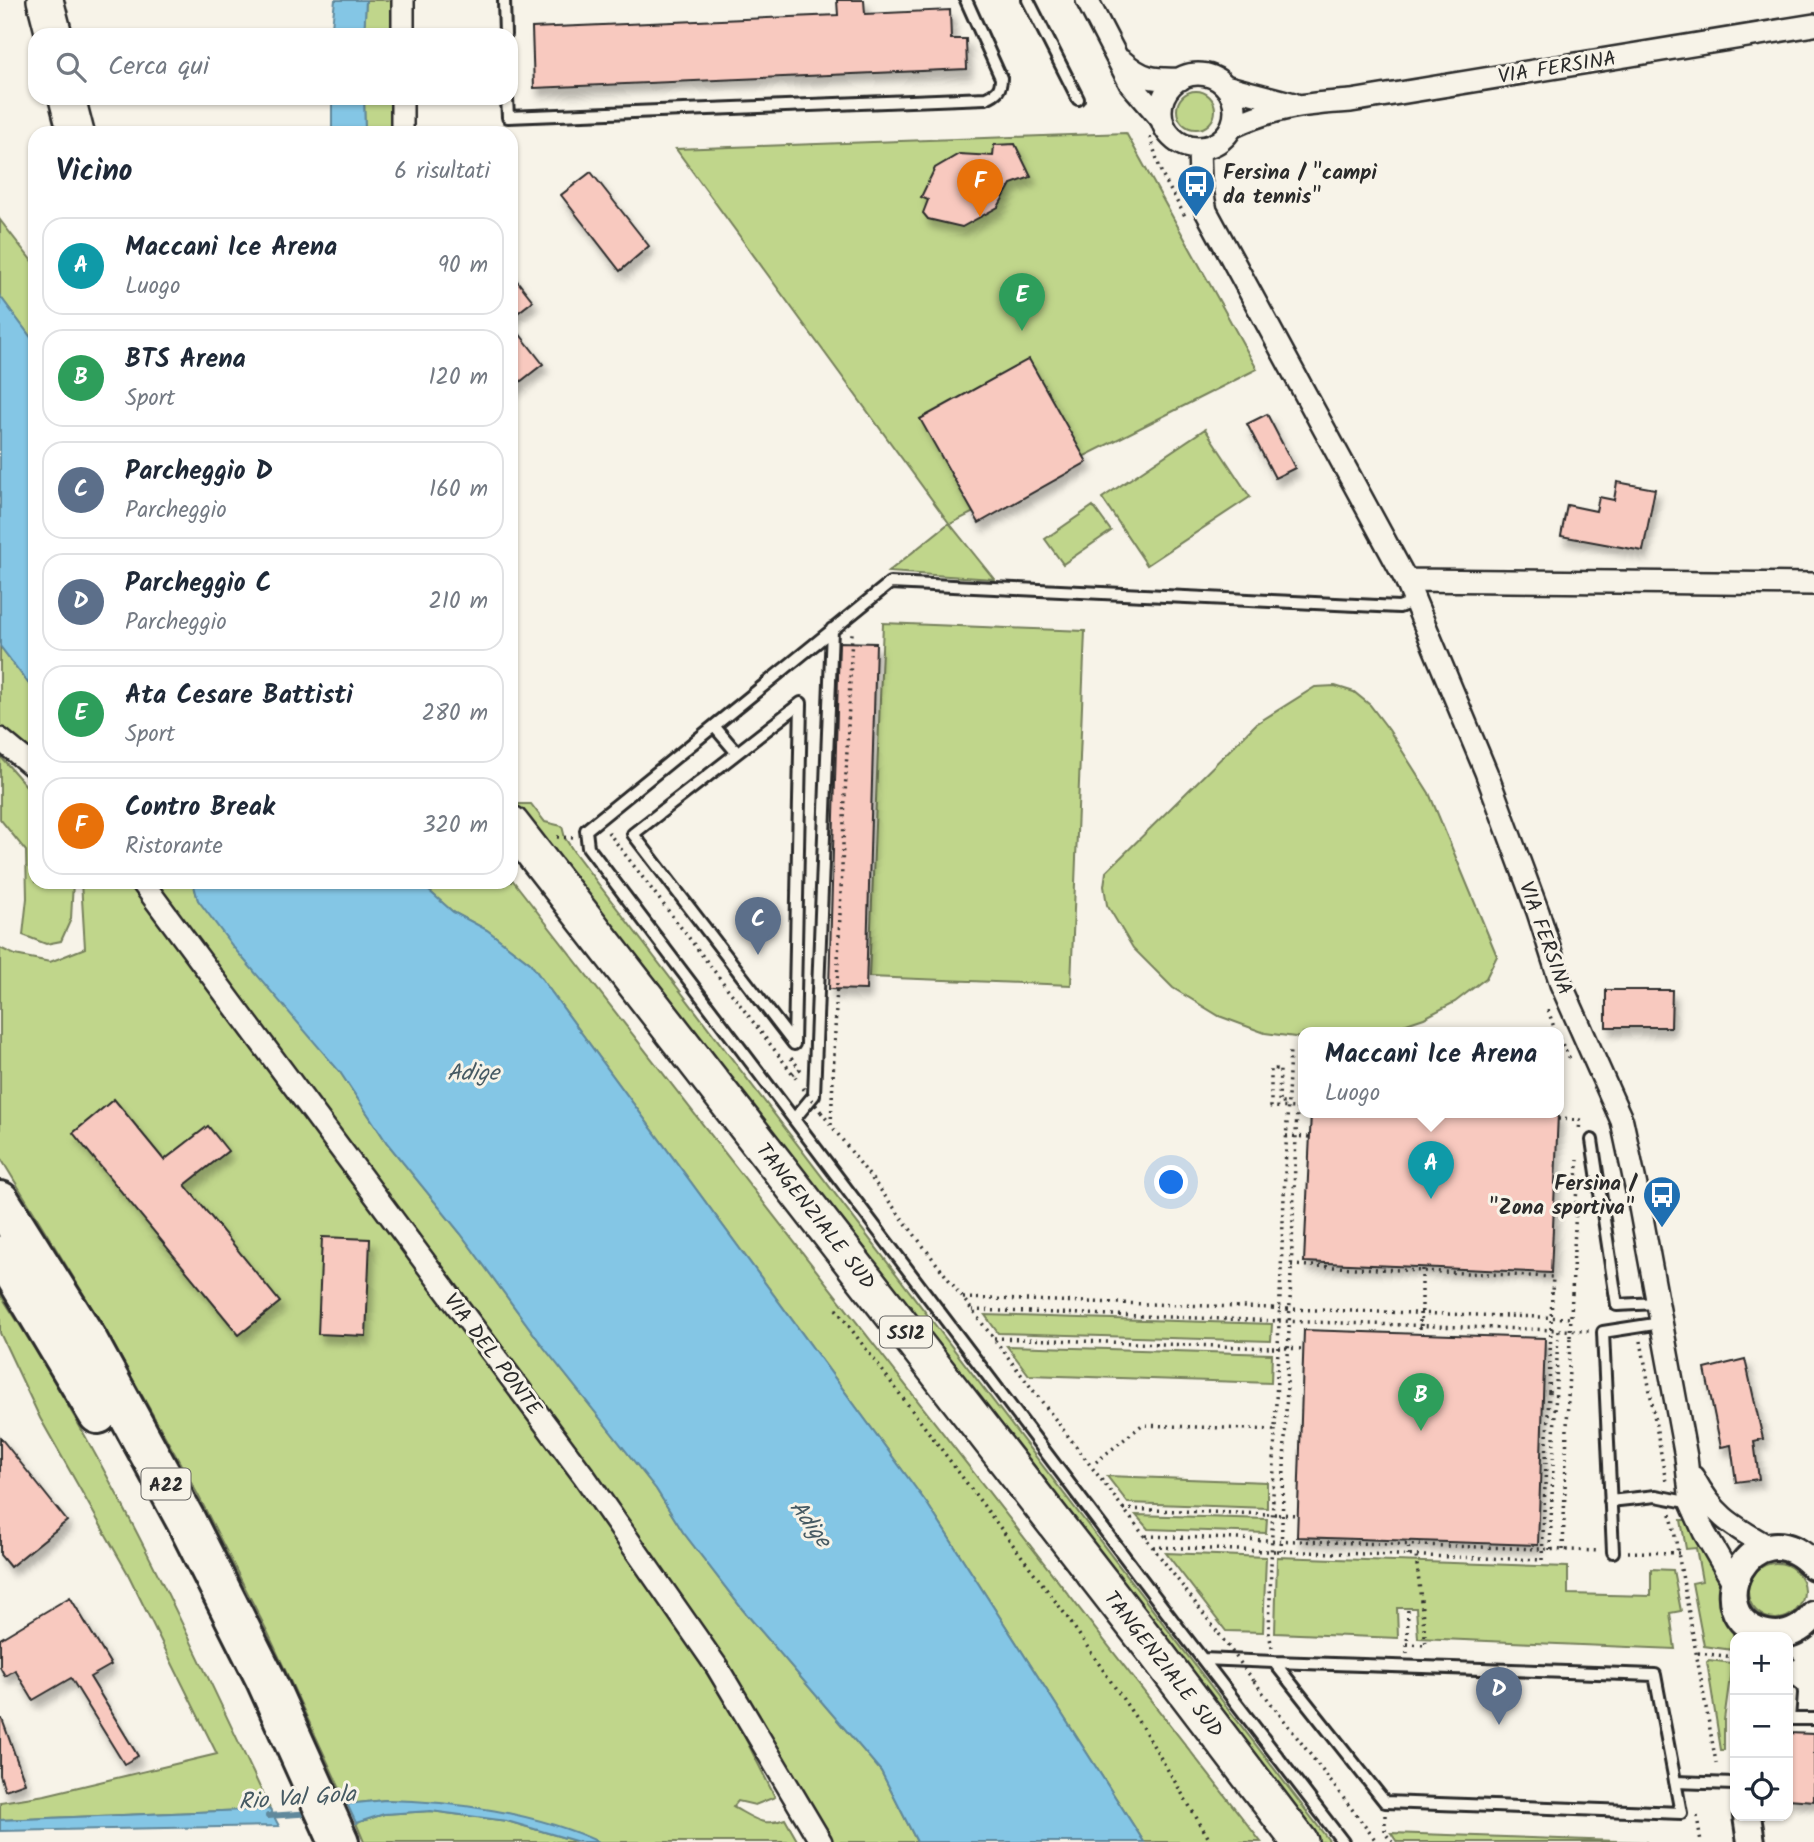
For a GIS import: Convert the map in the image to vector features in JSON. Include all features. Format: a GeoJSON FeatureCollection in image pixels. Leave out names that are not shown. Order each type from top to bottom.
{"type":"FeatureCollection","features":[{"type":"Feature","properties":{"kind":"highway"},"geometry":{"type":"LineString","coordinates":[[33,0],[39,28]]}},
{"type":"Feature","properties":{"kind":"highway"},"geometry":{"type":"LineString","coordinates":[[46,0],[52,28]]}},
{"type":"Feature","properties":{"kind":"highway"},"geometry":{"type":"LineString","coordinates":[[55,105],[60,126]]}},
{"type":"Feature","properties":{"kind":"highway"},"geometry":{"type":"LineString","coordinates":[[69,105],[74,126]]}},
{"type":"Feature","properties":{"kind":"highway","name":"TANGENZIALE SUD"},"geometry":{"type":"LineString","coordinates":[[518,833],[1300,1842]]}},
{"type":"Feature","properties":{"kind":"highway","name":"TANGENZIALE SUD"},"geometry":{"type":"LineString","coordinates":[[518,869],[1272,1842]]}},
{"type":"Feature","properties":{"kind":"highway","name":"A22"},"geometry":{"type":"LineString","coordinates":[[0,1201],[88,1342],[186,1521],[265,1678],[296,1779]]}},
{"type":"Feature","properties":{"kind":"highway","name":"A22"},"geometry":{"type":"LineString","coordinates":[[0,1251],[80,1381],[229,1663],[296,1779],[324,1839]]}},
{"type":"Feature","properties":{"kind":"street"},"geometry":{"type":"LineString","coordinates":[[403,28],[404,0]]}},
{"type":"Feature","properties":{"kind":"street","name":"VIA FERSINA"},"geometry":{"type":"LineString","coordinates":[[1087,0],[1155,126],[1176,141],[1199,148],[1218,142],[1232,127],[1260,114],[1299,105],[1365,99],[1814,25]]}},
{"type":"Feature","properties":{"kind":"street","name":"VIA FERSINA"},"geometry":{"type":"LineString","coordinates":[[1118,58],[1138,74],[1157,80],[1204,75],[1225,86],[1299,105]]}},
{"type":"Feature","properties":{"kind":"street"},"geometry":{"type":"LineString","coordinates":[[1155,126],[1165,96],[1171,86],[1181,79]]}},
{"type":"Feature","properties":{"kind":"street"},"geometry":{"type":"LineString","coordinates":[[1225,86],[1235,106],[1232,127]]}},
{"type":"Feature","properties":{"kind":"street"},"geometry":{"type":"LineString","coordinates":[[402,105],[402,126]]}},
{"type":"Feature","properties":{"kind":"street","name":"VIA FERSINA"},"geometry":{"type":"LineString","coordinates":[[1199,148],[1200,180],[1206,211],[1406,580],[1486,772],[1538,912],[1561,984],[1622,1121],[1688,1469],[1691,1503],[1704,1532],[1733,1582]]}},
{"type":"Feature","properties":{"kind":"street"},"geometry":{"type":"LineString","coordinates":[[1406,580],[1814,584]]}},
{"type":"Feature","properties":{"kind":"street"},"geometry":{"type":"LineString","coordinates":[[0,739],[28,762]]}},
{"type":"Feature","properties":{"kind":"street","name":"VIA DEL PONTE"},"geometry":{"type":"LineString","coordinates":[[147,889],[584,1476],[717,1667],[821,1842]]}},
{"type":"Feature","properties":{"kind":"street","name":"VIA FERSINA"},"geometry":{"type":"LineString","coordinates":[[1688,1469],[1706,1501],[1728,1523],[1775,1547]]}},
{"type":"Feature","properties":{"kind":"street"},"geometry":{"type":"LineString","coordinates":[[1759,1632],[1750,1627],[1740,1627],[1733,1582],[1737,1570],[1745,1559],[1756,1551],[1814,1534]]}},
{"type":"Feature","properties":{"kind":"street"},"geometry":{"type":"LineString","coordinates":[[1775,1547],[1794,1550],[1814,1566]]}},
{"type":"Feature","properties":{"kind":"street"},"geometry":{"type":"LineString","coordinates":[[1793,1632],[1814,1615]]}},
{"type":"Feature","properties":{"kind":"street"},"geometry":{"type":"LineString","coordinates":[[1748,1821],[1751,1842]]}},
{"type":"Feature","properties":{"kind":"lane"},"geometry":{"type":"LineString","coordinates":[[504,0],[505,28]]}},
{"type":"Feature","properties":{"kind":"lane"},"geometry":{"type":"LineString","coordinates":[[508,105],[508,117],[986,98],[997,93],[1002,86],[1002,78],[966,0]]}},
{"type":"Feature","properties":{"kind":"lane"},"geometry":{"type":"LineString","coordinates":[[1028,0],[1078,99]]}},
{"type":"Feature","properties":{"kind":"lane"},"geometry":{"type":"LineString","coordinates":[[1343,1842],[588,848],[586,830],[890,583],[1399,607],[1415,601]]}},
{"type":"Feature","properties":{"kind":"lane"},"geometry":{"type":"LineString","coordinates":[[795,1118],[814,1095],[832,629]]}},
{"type":"Feature","properties":{"kind":"lane"},"geometry":{"type":"LineString","coordinates":[[801,703],[794,1044],[633,834],[737,753],[801,703]]}},
{"type":"Feature","properties":{"kind":"lane"},"geometry":{"type":"LineString","coordinates":[[714,726],[737,753]]}},
{"type":"Feature","properties":{"kind":"lane"},"geometry":{"type":"LineString","coordinates":[[1592,1140],[1617,1305],[1659,1313]]}},
{"type":"Feature","properties":{"kind":"lane"},"geometry":{"type":"LineString","coordinates":[[1613,1552],[1603,1332],[1639,1326],[1659,1313]]}},
{"type":"Feature","properties":{"kind":"lane"},"geometry":{"type":"LineString","coordinates":[[1610,1501],[1656,1496],[1691,1503]]}},
{"type":"Feature","properties":{"kind":"lane"},"geometry":{"type":"LineString","coordinates":[[1203,1659],[1655,1675],[1681,1813],[1385,1802],[1274,1662]]}},
{"type":"Feature","properties":{"kind":"lane"},"geometry":{"type":"LineString","coordinates":[[1791,1695],[1788,1719],[1814,1719]]}},
{"type":"Feature","properties":{"kind":"lane"},"geometry":{"type":"LineString","coordinates":[[1675,1782],[1730,1784]]}},
{"type":"Feature","properties":{"kind":"path"},"geometry":{"type":"LineString","coordinates":[[1155,126],[1162,175],[1186,219]]}},
{"type":"Feature","properties":{"kind":"path"},"geometry":{"type":"LineString","coordinates":[[831,1126],[851,643]]}},
{"type":"Feature","properties":{"kind":"path"},"geometry":{"type":"LineString","coordinates":[[598,819],[1377,1842]]}},
{"type":"Feature","properties":{"kind":"path"},"geometry":{"type":"LineString","coordinates":[[1546,1004],[1554,1027]]}},
{"type":"Feature","properties":{"kind":"path"},"geometry":{"type":"LineString","coordinates":[[1269,1633],[1290,1048]]}},
{"type":"Feature","properties":{"kind":"path"},"geometry":{"type":"LineString","coordinates":[[1564,1048],[1575,1070]]}},
{"type":"Feature","properties":{"kind":"path"},"geometry":{"type":"LineString","coordinates":[[790,1056],[800,1069],[793,1074]]}},
{"type":"Feature","properties":{"kind":"path"},"geometry":{"type":"LineString","coordinates":[[1279,1551],[1297,1108],[1271,1107],[1271,1069],[1280,1069],[1279,1103],[1288,1103]]}},
{"type":"Feature","properties":{"kind":"path"},"geometry":{"type":"LineString","coordinates":[[1558,1119],[1580,1120],[1579,1139]]}},
{"type":"Feature","properties":{"kind":"path"},"geometry":{"type":"LineString","coordinates":[[1286,1136],[1310,1137]]}},
{"type":"Feature","properties":{"kind":"path"},"geometry":{"type":"LineString","coordinates":[[1563,1550],[1579,1152]]}},
{"type":"Feature","properties":{"kind":"path"},"geometry":{"type":"LineString","coordinates":[[1153,1547],[1542,1560],[1553,1277],[1292,1265]]}},
{"type":"Feature","properties":{"kind":"path"},"geometry":{"type":"LineString","coordinates":[[1421,1326],[1422,1267]]}},
{"type":"Feature","properties":{"kind":"path"},"geometry":{"type":"LineString","coordinates":[[963,1298],[1571,1318]]}},
{"type":"Feature","properties":{"kind":"path"},"geometry":{"type":"LineString","coordinates":[[836,1309],[1065,1614],[1144,1730],[1211,1842]]}},
{"type":"Feature","properties":{"kind":"path"},"geometry":{"type":"LineString","coordinates":[[972,1310],[1603,1332]]}},
{"type":"Feature","properties":{"kind":"path"},"geometry":{"type":"LineString","coordinates":[[1420,1313],[1420,1333]]}},
{"type":"Feature","properties":{"kind":"path"},"geometry":{"type":"LineString","coordinates":[[1639,1326],[1720,1784]]}},
{"type":"Feature","properties":{"kind":"path"},"geometry":{"type":"LineString","coordinates":[[1550,1550],[1558,1330]]}},
{"type":"Feature","properties":{"kind":"path"},"geometry":{"type":"LineString","coordinates":[[994,1338],[1303,1349]]}},
{"type":"Feature","properties":{"kind":"path"},"geometry":{"type":"LineString","coordinates":[[1096,1462],[1142,1425],[1275,1430]]}},
{"type":"Feature","properties":{"kind":"path"},"geometry":{"type":"LineString","coordinates":[[1123,1509],[1297,1515]]}},
{"type":"Feature","properties":{"kind":"path"},"geometry":{"type":"LineString","coordinates":[[1144,1536],[1679,1553]]}},
{"type":"Feature","properties":{"kind":"path"},"geometry":{"type":"LineString","coordinates":[[1408,1556],[1409,1540]]}},
{"type":"Feature","properties":{"kind":"path"},"geometry":{"type":"LineString","coordinates":[[1407,1644],[1426,1645],[1416,1556]]}},
{"type":"Feature","properties":{"kind":"path"},"geometry":{"type":"LineString","coordinates":[[1407,1638],[1408,1606]]}},
{"type":"Feature","properties":{"kind":"path"},"geometry":{"type":"LineString","coordinates":[[1698,1653],[1730,1656]]}},
{"type":"Feature","properties":{"kind":"path"},"geometry":{"type":"LineString","coordinates":[[1385,1833],[1392,1842]]}},
{"type":"Feature","properties":{"kind":"green space"},"geometry":{"type":"Polygon","coordinates":[[[366,0],[399,0],[398,28],[364,28],[366,0]]]}},
{"type":"Feature","properties":{"kind":"green space"},"geometry":{"type":"Polygon","coordinates":[[[1196,91],[1209,97],[1215,110],[1209,123],[1196,129],[1183,123],[1177,110],[1183,97],[1196,91]]]}},
{"type":"Feature","properties":{"kind":"green space"},"geometry":{"type":"Polygon","coordinates":[[[364,105],[397,105],[397,126],[365,126],[364,105]]]}},
{"type":"Feature","properties":{"kind":"green space"},"geometry":{"type":"Polygon","coordinates":[[[1126,133],[1257,369],[950,524],[994,579],[888,572],[949,523],[676,149],[1126,133]]]}},
{"type":"Feature","properties":{"kind":"green space"},"geometry":{"type":"Polygon","coordinates":[[[0,220],[28,256],[28,334],[0,296],[0,220]]]}},
{"type":"Feature","properties":{"kind":"green space"},"geometry":{"type":"Polygon","coordinates":[[[1205,429],[1250,497],[1147,565],[1102,498],[1205,429]]]}},
{"type":"Feature","properties":{"kind":"green space"},"geometry":{"type":"Polygon","coordinates":[[[1093,506],[1111,531],[1063,564],[1045,539],[1093,506]]]}},
{"type":"Feature","properties":{"kind":"green space"},"geometry":{"type":"Polygon","coordinates":[[[883,623],[1085,631],[1071,985],[869,977],[883,623]]]}},
{"type":"Feature","properties":{"kind":"green space"},"geometry":{"type":"Polygon","coordinates":[[[0,646],[28,683],[28,751],[0,729],[0,646]]]}},
{"type":"Feature","properties":{"kind":"green space"},"geometry":{"type":"Polygon","coordinates":[[[1335,686],[1354,692],[1370,705],[1389,730],[1429,793],[1497,956],[1486,978],[1455,1002],[1424,1018],[1398,1027],[1298,1027],[1298,1037],[1265,1033],[1219,1016],[1173,988],[1133,948],[1107,905],[1104,886],[1106,872],[1256,724],[1315,687],[1335,686]]]}},
{"type":"Feature","properties":{"kind":"green space"},"geometry":{"type":"Polygon","coordinates":[[[0,756],[28,788],[28,889],[73,889],[71,919],[61,941],[46,944],[23,935],[27,898],[26,851],[0,819],[0,756]]]}},
{"type":"Feature","properties":{"kind":"green space"},"geometry":{"type":"Polygon","coordinates":[[[518,804],[531,804],[545,822],[562,826],[565,838],[574,852],[1330,1842],[1313,1842],[518,813],[518,804]]]}},
{"type":"Feature","properties":{"kind":"green space"},"geometry":{"type":"Polygon","coordinates":[[[518,887],[1261,1842],[1144,1842],[928,1505],[530,963],[487,930],[453,912],[427,889],[518,887]]]}},
{"type":"Feature","properties":{"kind":"green space"},"geometry":{"type":"Polygon","coordinates":[[[81,889],[144,889],[644,1574],[736,1720],[775,1797],[755,1805],[738,1801],[733,1807],[764,1822],[785,1819],[798,1842],[599,1842],[511,1814],[446,1804],[385,1800],[347,1804],[268,1633],[198,1495],[103,1326],[0,1157],[0,948],[15,955],[50,962],[85,948],[81,889]]]}},
{"type":"Feature","properties":{"kind":"green space"},"geometry":{"type":"Polygon","coordinates":[[[156,889],[195,889],[198,900],[340,1072],[387,1143],[461,1234],[542,1345],[656,1489],[683,1532],[743,1610],[881,1771],[917,1842],[828,1842],[589,1472],[439,1264],[156,889]]]}},
{"type":"Feature","properties":{"kind":"green space"},"geometry":{"type":"Polygon","coordinates":[[[0,1294],[39,1356],[110,1482],[208,1677],[270,1809],[0,1820],[0,1802],[45,1795],[217,1754],[127,1572],[40,1418],[0,1333],[0,1294]]]}},
{"type":"Feature","properties":{"kind":"green space"},"geometry":{"type":"Polygon","coordinates":[[[985,1315],[1272,1324],[1271,1341],[998,1333],[985,1315]]]}},
{"type":"Feature","properties":{"kind":"green space"},"geometry":{"type":"Polygon","coordinates":[[[1007,1346],[1272,1354],[1271,1383],[1029,1375],[1007,1346]]]}},
{"type":"Feature","properties":{"kind":"green space"},"geometry":{"type":"Polygon","coordinates":[[[1107,1476],[1267,1482],[1267,1508],[1128,1503],[1107,1476]]]}},
{"type":"Feature","properties":{"kind":"green space"},"geometry":{"type":"Polygon","coordinates":[[[1136,1515],[1267,1519],[1266,1533],[1148,1529],[1136,1515]]]}},
{"type":"Feature","properties":{"kind":"green space"},"geometry":{"type":"Polygon","coordinates":[[[1681,1520],[1686,1520],[1696,1531],[1720,1578],[1723,1602],[1733,1632],[1730,1632],[1730,1650],[1704,1646],[1692,1583],[1702,1581],[1696,1548],[1686,1549],[1681,1520]]]}},
{"type":"Feature","properties":{"kind":"green space"},"geometry":{"type":"Polygon","coordinates":[[[1166,1553],[1266,1557],[1263,1632],[1226,1631],[1166,1553]]]}},
{"type":"Feature","properties":{"kind":"green space"},"geometry":{"type":"Polygon","coordinates":[[[1277,1557],[1568,1567],[1568,1594],[1651,1596],[1651,1569],[1673,1570],[1681,1611],[1670,1613],[1675,1649],[1418,1638],[1416,1608],[1397,1608],[1398,1638],[1275,1633],[1277,1557]]]}},
{"type":"Feature","properties":{"kind":"green space"},"geometry":{"type":"Polygon","coordinates":[[[1776,1563],[1787,1565],[1796,1571],[1802,1580],[1802,1602],[1796,1611],[1787,1617],[1776,1619],[1765,1617],[1756,1611],[1750,1602],[1748,1591],[1750,1580],[1756,1571],[1765,1565],[1776,1563]]]}},
{"type":"Feature","properties":{"kind":"green space"},"geometry":{"type":"Polygon","coordinates":[[[1707,1662],[1730,1663],[1724,1750],[1721,1750],[1707,1662]]]}},
{"type":"Feature","properties":{"kind":"green space"},"geometry":{"type":"Polygon","coordinates":[[[431,1811],[507,1821],[579,1842],[364,1842],[356,1823],[384,1814],[431,1811]]]}},
{"type":"Feature","properties":{"kind":"green space"},"geometry":{"type":"Polygon","coordinates":[[[1391,1833],[1647,1842],[1397,1842],[1391,1833]]]}},
{"type":"Feature","properties":{"kind":"water"},"geometry":{"type":"Polygon","coordinates":[[[335,0],[366,0],[364,28],[332,28],[335,0]]]}},
{"type":"Feature","properties":{"kind":"water"},"geometry":{"type":"Polygon","coordinates":[[[332,105],[364,105],[365,126],[332,126],[332,105]]]}},
{"type":"Feature","properties":{"kind":"water"},"geometry":{"type":"Polygon","coordinates":[[[0,296],[28,334],[28,683],[0,646],[0,296]]]}},
{"type":"Feature","properties":{"kind":"water","name":"Adige"},"geometry":{"type":"Polygon","coordinates":[[[195,889],[427,889],[453,912],[487,930],[530,963],[928,1505],[1144,1842],[917,1842],[881,1771],[743,1610],[683,1532],[656,1489],[542,1345],[461,1234],[387,1143],[340,1072],[234,948],[198,900],[195,889]]]}},
{"type":"Feature","properties":{"kind":"water"},"geometry":{"type":"Polygon","coordinates":[[[385,1800],[466,1806],[522,1816],[599,1842],[579,1842],[507,1821],[431,1811],[384,1814],[356,1823],[347,1804],[385,1800]]]}},
{"type":"Feature","properties":{"kind":"water"},"geometry":{"type":"Polygon","coordinates":[[[270,1809],[279,1826],[0,1831],[0,1820],[270,1809]]]}},
{"type":"Feature","properties":{"kind":"building"},"geometry":{"type":"Polygon","coordinates":[[[837,0],[864,0],[865,14],[950,10],[951,39],[966,39],[967,69],[534,88],[532,28],[838,15],[837,0]]]}},
{"type":"Feature","properties":{"kind":"building"},"geometry":{"type":"Polygon","coordinates":[[[1015,144],[1031,177],[1011,184],[998,207],[962,227],[928,219],[923,213],[928,200],[921,197],[935,168],[959,154],[993,156],[994,145],[1015,144]]]}},
{"type":"Feature","properties":{"kind":"building"},"geometry":{"type":"Polygon","coordinates":[[[591,172],[649,246],[620,271],[561,195],[591,172]]]}},
{"type":"Feature","properties":{"kind":"building"},"geometry":{"type":"Polygon","coordinates":[[[518,282],[533,301],[518,313],[518,282]]]}},
{"type":"Feature","properties":{"kind":"building"},"geometry":{"type":"Polygon","coordinates":[[[518,332],[543,364],[518,384],[518,332]]]}},
{"type":"Feature","properties":{"kind":"building"},"geometry":{"type":"Polygon","coordinates":[[[1029,359],[1087,462],[979,523],[920,419],[1029,359]]]}},
{"type":"Feature","properties":{"kind":"building"},"geometry":{"type":"Polygon","coordinates":[[[1267,414],[1295,468],[1275,478],[1247,424],[1267,414]]]}},
{"type":"Feature","properties":{"kind":"building"},"geometry":{"type":"Polygon","coordinates":[[[1617,482],[1655,489],[1643,551],[1561,536],[1567,505],[1596,511],[1599,497],[1614,500],[1617,482]]]}},
{"type":"Feature","properties":{"kind":"building"},"geometry":{"type":"Polygon","coordinates":[[[839,642],[876,643],[866,990],[829,989],[839,642]]]}},
{"type":"Feature","properties":{"kind":"building"},"geometry":{"type":"Polygon","coordinates":[[[1606,990],[1672,990],[1671,1027],[1606,1027],[1606,990]]]}},
{"type":"Feature","properties":{"kind":"building"},"geometry":{"type":"Polygon","coordinates":[[[114,1099],[164,1160],[208,1126],[228,1151],[185,1185],[280,1302],[239,1335],[73,1133],[114,1099]]]}},
{"type":"Feature","properties":{"kind":"building"},"geometry":{"type":"Polygon","coordinates":[[[1311,1118],[1558,1118],[1551,1273],[1304,1262],[1311,1118]]]}},
{"type":"Feature","properties":{"kind":"building"},"geometry":{"type":"Polygon","coordinates":[[[322,1237],[370,1239],[366,1336],[318,1334],[322,1237]]]}},
{"type":"Feature","properties":{"kind":"building"},"geometry":{"type":"Polygon","coordinates":[[[1304,1330],[1545,1338],[1538,1545],[1297,1537],[1304,1330]]]}},
{"type":"Feature","properties":{"kind":"building"},"geometry":{"type":"Polygon","coordinates":[[[1745,1359],[1763,1439],[1754,1441],[1759,1479],[1736,1482],[1731,1445],[1721,1447],[1705,1369],[1745,1359]]]}},
{"type":"Feature","properties":{"kind":"building"},"geometry":{"type":"Polygon","coordinates":[[[0,1437],[67,1521],[10,1567],[0,1555],[0,1437]]]}},
{"type":"Feature","properties":{"kind":"building"},"geometry":{"type":"Polygon","coordinates":[[[70,1597],[111,1665],[90,1677],[138,1756],[124,1764],[71,1678],[33,1700],[15,1670],[5,1676],[0,1667],[0,1639],[70,1597]]]}},
{"type":"Feature","properties":{"kind":"building"},"geometry":{"type":"Polygon","coordinates":[[[0,1719],[25,1783],[5,1790],[0,1775],[0,1719]]]}},
{"type":"Feature","properties":{"kind":"building"},"geometry":{"type":"Polygon","coordinates":[[[1793,1733],[1814,1734],[1814,1801],[1793,1799],[1793,1733]]]}},
{"type":"Feature","properties":{"kind":"waterway","name":"Rio Val Gola"},"geometry":{"type":"LineString","coordinates":[[268,1816],[313,1813]]}},
{"type":"Feature","properties":{"kind":"place","name":"Contro Break"},"geometry":{"type":"Point","coordinates":[980,217]}},
{"type":"Feature","properties":{"kind":"place","name":"Fersina / \"campi da tennis\""},"geometry":{"type":"Point","coordinates":[1196,218]}},
{"type":"Feature","properties":{"kind":"place","name":"Ata Cesare Battisti"},"geometry":{"type":"Point","coordinates":[1022,331]}},
{"type":"Feature","properties":{"kind":"place","name":"Parcheggio D"},"geometry":{"type":"Point","coordinates":[758,955]}},
{"type":"Feature","properties":{"kind":"place","name":"Maccani Ice Arena"},"geometry":{"type":"Point","coordinates":[1431,1199]}},
{"type":"Feature","properties":{"kind":"place","name":"Fersina / \"Zona sportiva\""},"geometry":{"type":"Point","coordinates":[1662,1229]}},
{"type":"Feature","properties":{"kind":"place","name":"BTS Arena"},"geometry":{"type":"Point","coordinates":[1421,1431]}},
{"type":"Feature","properties":{"kind":"place","name":"Parcheggio C"},"geometry":{"type":"Point","coordinates":[1499,1725]}}]}
